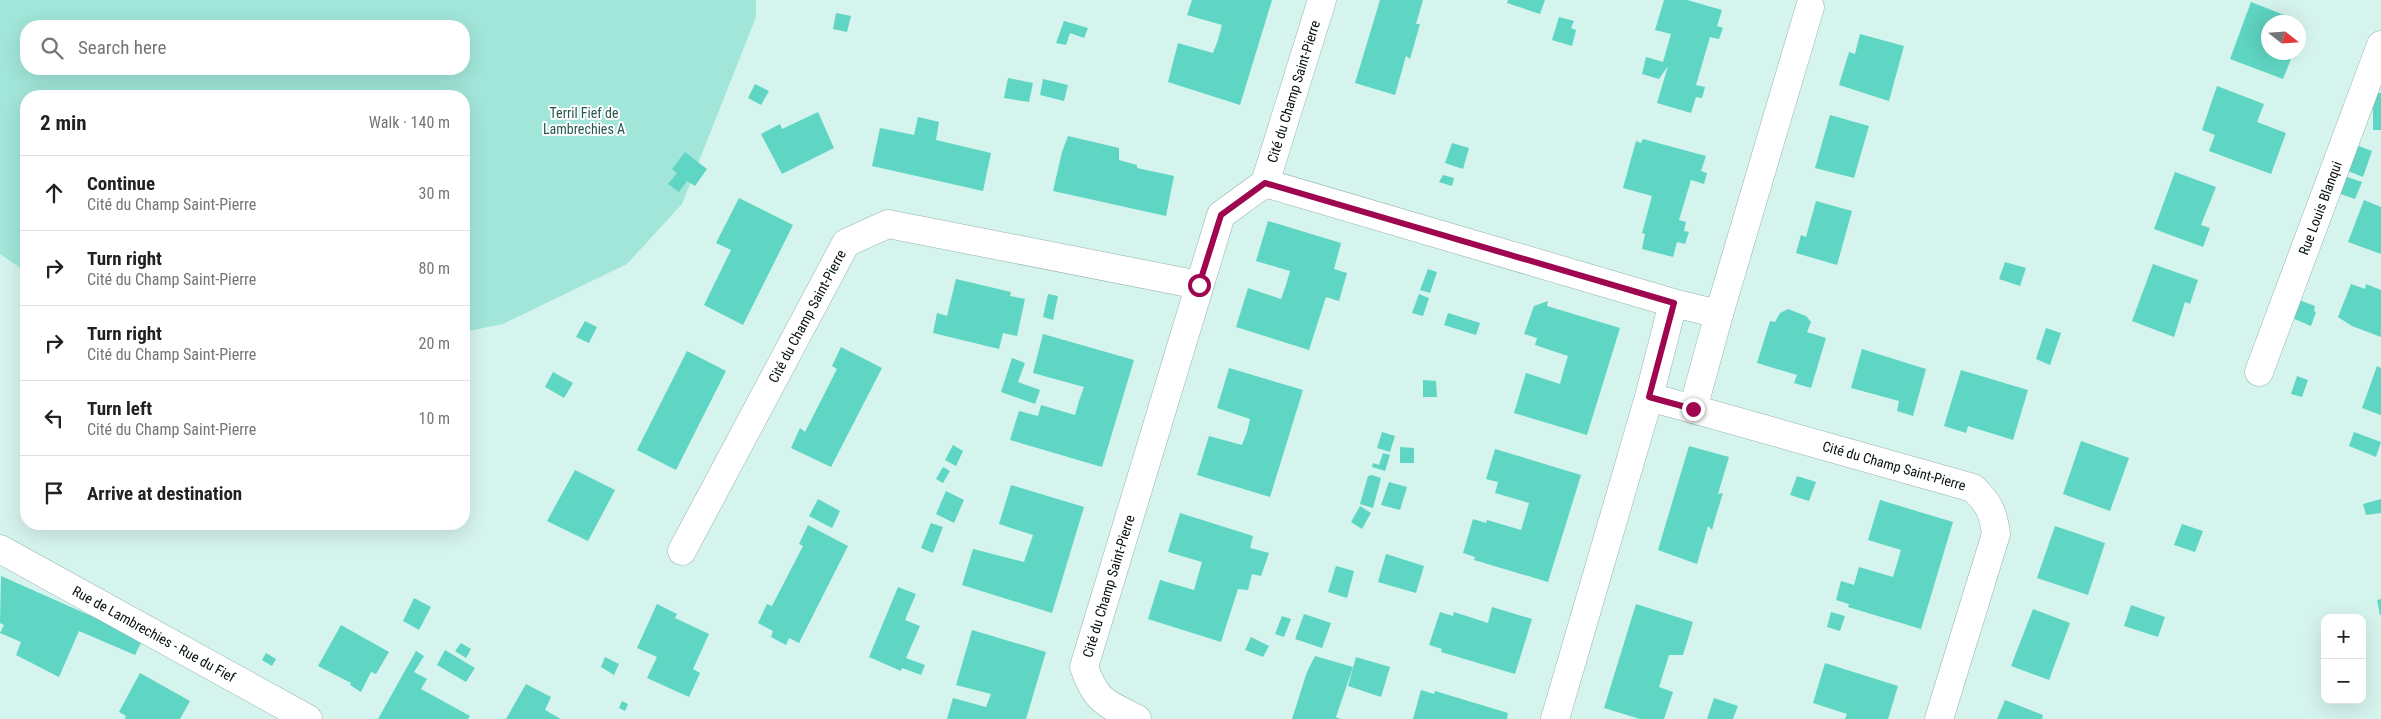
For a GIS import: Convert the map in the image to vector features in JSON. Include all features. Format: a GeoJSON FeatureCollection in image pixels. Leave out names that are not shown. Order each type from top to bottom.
{"type":"FeatureCollection","features":[{"type":"Feature","properties":{"kind":"street","name":"Cité du Champ Saint-Pierre"},"geometry":{"type":"LineString","coordinates":[[1137,719],[1104,702],[1091,686],[1084,667],[1221,215],[1265,183],[1322,0]]}},
{"type":"Feature","properties":{"kind":"street"},"geometry":{"type":"LineString","coordinates":[[1693,409],[1719,314],[1810,7]]}},
{"type":"Feature","properties":{"kind":"street","name":"Rue Louis Blanqui"},"geometry":{"type":"LineString","coordinates":[[2259,372],[2381,45]]}},
{"type":"Feature","properties":{"kind":"street"},"geometry":{"type":"LineString","coordinates":[[1265,183],[1674,303],[1719,314]]}},
{"type":"Feature","properties":{"kind":"street","name":"Cité du Champ Saint-Pierre"},"geometry":{"type":"LineString","coordinates":[[682,551],[846,243],[888,224],[1199,285]]}},
{"type":"Feature","properties":{"kind":"street"},"geometry":{"type":"LineString","coordinates":[[1555,719],[1649,397],[1674,303]]}},
{"type":"Feature","properties":{"kind":"street","name":"Cité du Champ Saint-Pierre"},"geometry":{"type":"LineString","coordinates":[[1649,397],[1973,488],[1987,502],[1993,516],[1996,534],[1939,719]]}},
{"type":"Feature","properties":{"kind":"street","name":"Rue de Lambrechies - Rue du Fief"},"geometry":{"type":"LineString","coordinates":[[0,549],[308,719]]}},
{"type":"Feature","properties":{"kind":"green space","name":"Terril Fief de Lambrechies A"},"geometry":{"type":"Polygon","coordinates":[[[0,0],[756,0],[756,17],[682,204],[627,264],[503,324],[470,331],[470,90],[20,90],[20,268],[0,254],[0,0]]]}},
{"type":"Feature","properties":{"kind":"building"},"geometry":{"type":"Polygon","coordinates":[[[1192,0],[1272,0],[1240,105],[1168,82],[1178,43],[1213,53],[1218,40],[1222,25],[1187,15],[1192,0]]]}},
{"type":"Feature","properties":{"kind":"building"},"geometry":{"type":"Polygon","coordinates":[[[1380,0],[1423,0],[1416,24],[1420,24],[1410,59],[1406,56],[1395,95],[1355,83],[1380,0]]]}},
{"type":"Feature","properties":{"kind":"building"},"geometry":{"type":"Polygon","coordinates":[[[1508,0],[1545,0],[1540,14],[1507,3],[1508,0]]]}},
{"type":"Feature","properties":{"kind":"building"},"geometry":{"type":"Polygon","coordinates":[[[1664,0],[1687,0],[1722,10],[1717,26],[1723,28],[1719,39],[1710,37],[1696,85],[1705,87],[1702,98],[1696,97],[1691,113],[1657,103],[1668,66],[1659,79],[1642,74],[1646,57],[1663,62],[1671,34],[1655,30],[1664,0]]]}},
{"type":"Feature","properties":{"kind":"building"},"geometry":{"type":"Polygon","coordinates":[[[2251,2],[2284,15],[2261,15],[2261,60],[2291,60],[2283,79],[2230,59],[2251,2]]]}},
{"type":"Feature","properties":{"kind":"building"},"geometry":{"type":"Polygon","coordinates":[[[836,13],[851,16],[847,32],[833,29],[836,13]]]}},
{"type":"Feature","properties":{"kind":"building"},"geometry":{"type":"Polygon","coordinates":[[[1559,17],[1574,21],[1571,28],[1576,30],[1572,46],[1552,40],[1559,17]]]}},
{"type":"Feature","properties":{"kind":"building"},"geometry":{"type":"Polygon","coordinates":[[[1064,21],[1088,28],[1084,38],[1070,33],[1066,45],[1056,43],[1064,21]]]}},
{"type":"Feature","properties":{"kind":"building"},"geometry":{"type":"Polygon","coordinates":[[[1860,34],[1904,46],[1889,101],[1839,85],[1849,52],[1855,54],[1860,34]]]}},
{"type":"Feature","properties":{"kind":"building"},"geometry":{"type":"Polygon","coordinates":[[[1008,78],[1033,83],[1029,102],[1004,98],[1008,78]]]}},
{"type":"Feature","properties":{"kind":"building"},"geometry":{"type":"Polygon","coordinates":[[[1043,79],[1068,85],[1064,101],[1040,95],[1043,79]]]}},
{"type":"Feature","properties":{"kind":"building"},"geometry":{"type":"Polygon","coordinates":[[[755,84],[769,91],[761,105],[748,98],[755,84]]]}},
{"type":"Feature","properties":{"kind":"building"},"geometry":{"type":"Polygon","coordinates":[[[2217,86],[2264,104],[2257,122],[2286,133],[2271,174],[2209,151],[2215,135],[2202,130],[2217,86]]]}},
{"type":"Feature","properties":{"kind":"building"},"geometry":{"type":"Polygon","coordinates":[[[2373,93],[2381,93],[2381,130],[2373,130],[2373,93]]]}},
{"type":"Feature","properties":{"kind":"building"},"geometry":{"type":"Polygon","coordinates":[[[818,112],[834,148],[782,174],[761,134],[780,124],[782,129],[818,112]]]}},
{"type":"Feature","properties":{"kind":"building"},"geometry":{"type":"Polygon","coordinates":[[[1830,115],[1869,126],[1854,178],[1815,168],[1830,115]]]}},
{"type":"Feature","properties":{"kind":"building"},"geometry":{"type":"Polygon","coordinates":[[[918,117],[939,122],[936,140],[991,153],[983,191],[872,166],[880,128],[914,135],[918,117]]]}},
{"type":"Feature","properties":{"kind":"building"},"geometry":{"type":"Polygon","coordinates":[[[1068,136],[1119,148],[1119,160],[1137,165],[1137,168],[1174,176],[1166,216],[1053,191],[1062,152],[1068,136]]]}},
{"type":"Feature","properties":{"kind":"building"},"geometry":{"type":"Polygon","coordinates":[[[1643,139],[1706,156],[1701,171],[1707,173],[1704,184],[1691,180],[1679,220],[1686,222],[1684,231],[1689,232],[1685,244],[1677,242],[1673,257],[1642,249],[1645,234],[1642,233],[1652,196],[1623,188],[1636,141],[1641,143],[1643,139]]]}},
{"type":"Feature","properties":{"kind":"building"},"geometry":{"type":"Polygon","coordinates":[[[1452,143],[1469,148],[1463,169],[1445,163],[1452,143]]]}},
{"type":"Feature","properties":{"kind":"building"},"geometry":{"type":"Polygon","coordinates":[[[2356,145],[2372,151],[2363,177],[2348,171],[2356,145]]]}},
{"type":"Feature","properties":{"kind":"building"},"geometry":{"type":"Polygon","coordinates":[[[685,152],[707,169],[695,186],[687,181],[679,192],[668,184],[677,173],[672,169],[685,152]]]}},
{"type":"Feature","properties":{"kind":"building"},"geometry":{"type":"Polygon","coordinates":[[[2175,172],[2216,187],[2201,225],[2210,228],[2203,247],[2154,229],[2175,172]]]}},
{"type":"Feature","properties":{"kind":"building"},"geometry":{"type":"Polygon","coordinates":[[[1443,175],[1454,178],[1452,186],[1439,182],[1443,175]]]}},
{"type":"Feature","properties":{"kind":"building"},"geometry":{"type":"Polygon","coordinates":[[[2344,176],[2362,182],[2355,199],[2338,193],[2344,176]]]}},
{"type":"Feature","properties":{"kind":"building"},"geometry":{"type":"Polygon","coordinates":[[[739,198],[793,225],[743,325],[704,305],[731,250],[716,243],[739,198]]]}},
{"type":"Feature","properties":{"kind":"building"},"geometry":{"type":"Polygon","coordinates":[[[2364,200],[2381,207],[2381,254],[2348,242],[2364,200]]]}},
{"type":"Feature","properties":{"kind":"building"},"geometry":{"type":"Polygon","coordinates":[[[1816,201],[1852,211],[1837,265],[1796,253],[1801,235],[1806,237],[1816,201]]]}},
{"type":"Feature","properties":{"kind":"building"},"geometry":{"type":"Polygon","coordinates":[[[1268,221],[1341,243],[1334,269],[1347,273],[1339,301],[1326,297],[1309,350],[1236,327],[1248,288],[1281,299],[1286,285],[1290,271],[1256,261],[1268,221]]]}},
{"type":"Feature","properties":{"kind":"building"},"geometry":{"type":"Polygon","coordinates":[[[2005,262],[2026,268],[2020,286],[1999,279],[2005,262]]]}},
{"type":"Feature","properties":{"kind":"building"},"geometry":{"type":"Polygon","coordinates":[[[2153,264],[2198,280],[2190,304],[2185,302],[2174,337],[2132,321],[2153,264]]]}},
{"type":"Feature","properties":{"kind":"building"},"geometry":{"type":"Polygon","coordinates":[[[1428,269],[1437,272],[1430,293],[1420,290],[1428,269]]]}},
{"type":"Feature","properties":{"kind":"building"},"geometry":{"type":"Polygon","coordinates":[[[956,279],[1011,292],[1010,296],[1025,299],[1017,336],[1003,333],[999,349],[933,333],[937,313],[947,316],[956,279]]]}},
{"type":"Feature","properties":{"kind":"building"},"geometry":{"type":"Polygon","coordinates":[[[2351,284],[2365,289],[2366,284],[2381,290],[2381,337],[2352,326],[2338,317],[2351,284]]]}},
{"type":"Feature","properties":{"kind":"building"},"geometry":{"type":"Polygon","coordinates":[[[1048,294],[1058,296],[1053,320],[1043,317],[1048,294]]]}},
{"type":"Feature","properties":{"kind":"building"},"geometry":{"type":"Polygon","coordinates":[[[1419,294],[1429,298],[1423,316],[1412,313],[1419,294]]]}},
{"type":"Feature","properties":{"kind":"building"},"geometry":{"type":"Polygon","coordinates":[[[2299,300],[2315,306],[2314,311],[2316,312],[2311,326],[2292,318],[2299,300]]]}},
{"type":"Feature","properties":{"kind":"building"},"geometry":{"type":"Polygon","coordinates":[[[1548,301],[1547,306],[1620,328],[1587,435],[1514,413],[1526,373],[1560,384],[1568,356],[1535,345],[1537,338],[1524,334],[1534,306],[1548,301]]]}},
{"type":"Feature","properties":{"kind":"building"},"geometry":{"type":"Polygon","coordinates":[[[1788,309],[1806,316],[1811,322],[1807,332],[1826,338],[1811,388],[1794,383],[1797,375],[1757,363],[1770,321],[1775,322],[1780,313],[1788,309]]]}},
{"type":"Feature","properties":{"kind":"building"},"geometry":{"type":"Polygon","coordinates":[[[1448,313],[1480,323],[1476,335],[1444,325],[1448,313]]]}},
{"type":"Feature","properties":{"kind":"building"},"geometry":{"type":"Polygon","coordinates":[[[585,321],[597,327],[589,343],[576,337],[585,321]]]}},
{"type":"Feature","properties":{"kind":"building"},"geometry":{"type":"Polygon","coordinates":[[[2046,328],[2061,333],[2050,365],[2036,359],[2046,328]]]}},
{"type":"Feature","properties":{"kind":"building"},"geometry":{"type":"Polygon","coordinates":[[[1043,334],[1134,360],[1102,467],[1010,440],[1019,411],[1038,416],[1041,405],[1075,415],[1084,387],[1033,373],[1043,334]]]}},
{"type":"Feature","properties":{"kind":"building"},"geometry":{"type":"Polygon","coordinates":[[[841,347],[882,368],[831,467],[791,448],[800,428],[805,432],[837,369],[832,366],[841,347]]]}},
{"type":"Feature","properties":{"kind":"building"},"geometry":{"type":"Polygon","coordinates":[[[1862,349],[1926,369],[1913,416],[1897,411],[1899,401],[1851,388],[1862,349]]]}},
{"type":"Feature","properties":{"kind":"building"},"geometry":{"type":"Polygon","coordinates":[[[687,351],[726,371],[676,470],[637,450],[687,351]]]}},
{"type":"Feature","properties":{"kind":"building"},"geometry":{"type":"Polygon","coordinates":[[[1012,358],[1025,363],[1018,382],[1040,390],[1035,404],[1001,392],[1012,358]]]}},
{"type":"Feature","properties":{"kind":"building"},"geometry":{"type":"Polygon","coordinates":[[[2377,366],[2381,368],[2381,415],[2362,408],[2377,366]]]}},
{"type":"Feature","properties":{"kind":"building"},"geometry":{"type":"Polygon","coordinates":[[[1229,368],[1303,390],[1270,497],[1197,475],[1209,436],[1242,445],[1247,432],[1250,419],[1217,408],[1229,368]]]}},
{"type":"Feature","properties":{"kind":"building"},"geometry":{"type":"Polygon","coordinates":[[[1961,370],[2028,390],[2013,440],[1968,426],[1966,433],[1944,426],[1961,370]]]}},
{"type":"Feature","properties":{"kind":"building"},"geometry":{"type":"Polygon","coordinates":[[[553,372],[573,383],[564,398],[545,387],[553,372]]]}},
{"type":"Feature","properties":{"kind":"building"},"geometry":{"type":"Polygon","coordinates":[[[2297,376],[2308,380],[2302,397],[2291,394],[2297,376]]]}},
{"type":"Feature","properties":{"kind":"building"},"geometry":{"type":"Polygon","coordinates":[[[1423,380],[1436,381],[1437,397],[1423,397],[1423,380]]]}},
{"type":"Feature","properties":{"kind":"building"},"geometry":{"type":"Polygon","coordinates":[[[1382,432],[1395,436],[1390,452],[1377,448],[1382,432]]]}},
{"type":"Feature","properties":{"kind":"building"},"geometry":{"type":"Polygon","coordinates":[[[2354,432],[2381,442],[2376,457],[2349,446],[2354,432]]]}},
{"type":"Feature","properties":{"kind":"building"},"geometry":{"type":"Polygon","coordinates":[[[2081,441],[2129,458],[2110,511],[2063,494],[2081,441]]]}},
{"type":"Feature","properties":{"kind":"building"},"geometry":{"type":"Polygon","coordinates":[[[953,445],[963,451],[956,466],[945,460],[953,445]]]}},
{"type":"Feature","properties":{"kind":"building"},"geometry":{"type":"Polygon","coordinates":[[[1689,446],[1729,457],[1718,494],[1723,493],[1712,530],[1708,526],[1697,564],[1658,550],[1689,446]]]}},
{"type":"Feature","properties":{"kind":"building"},"geometry":{"type":"Polygon","coordinates":[[[1400,447],[1414,448],[1414,463],[1400,463],[1400,447]]]}},
{"type":"Feature","properties":{"kind":"building"},"geometry":{"type":"Polygon","coordinates":[[[1495,449],[1581,475],[1548,582],[1474,560],[1475,557],[1463,553],[1473,519],[1486,523],[1487,520],[1521,530],[1525,517],[1529,503],[1495,493],[1498,482],[1486,479],[1495,449]]]}},
{"type":"Feature","properties":{"kind":"building"},"geometry":{"type":"Polygon","coordinates":[[[1383,453],[1390,455],[1385,471],[1372,467],[1373,463],[1379,465],[1383,453]]]}},
{"type":"Feature","properties":{"kind":"building"},"geometry":{"type":"Polygon","coordinates":[[[943,467],[950,471],[943,483],[936,479],[943,467]]]}},
{"type":"Feature","properties":{"kind":"building"},"geometry":{"type":"Polygon","coordinates":[[[575,470],[615,490],[588,541],[547,521],[575,470]]]}},
{"type":"Feature","properties":{"kind":"building"},"geometry":{"type":"Polygon","coordinates":[[[1372,475],[1381,478],[1373,508],[1360,504],[1368,476],[1372,475]]]}},
{"type":"Feature","properties":{"kind":"building"},"geometry":{"type":"Polygon","coordinates":[[[1797,476],[1816,482],[1809,501],[1790,495],[1797,476]]]}},
{"type":"Feature","properties":{"kind":"building"},"geometry":{"type":"Polygon","coordinates":[[[1389,482],[1407,487],[1400,510],[1381,505],[1389,482]]]}},
{"type":"Feature","properties":{"kind":"building"},"geometry":{"type":"Polygon","coordinates":[[[1011,485],[1084,507],[1052,613],[962,585],[973,549],[1024,562],[1033,535],[999,524],[1011,485]]]}},
{"type":"Feature","properties":{"kind":"building"},"geometry":{"type":"Polygon","coordinates":[[[946,491],[964,500],[954,523],[936,514],[946,491]]]}},
{"type":"Feature","properties":{"kind":"building"},"geometry":{"type":"Polygon","coordinates":[[[818,499],[840,511],[832,528],[809,516],[818,499]]]}},
{"type":"Feature","properties":{"kind":"building"},"geometry":{"type":"Polygon","coordinates":[[[2381,499],[2381,513],[2366,515],[2363,504],[2381,499]]]}},
{"type":"Feature","properties":{"kind":"building"},"geometry":{"type":"Polygon","coordinates":[[[1880,500],[1953,522],[1921,629],[1848,607],[1849,604],[1836,600],[1841,581],[1854,585],[1859,567],[1893,577],[1901,550],[1868,540],[1880,500]]]}},
{"type":"Feature","properties":{"kind":"building"},"geometry":{"type":"Polygon","coordinates":[[[1360,506],[1371,513],[1362,529],[1351,522],[1360,506]]]}},
{"type":"Feature","properties":{"kind":"building"},"geometry":{"type":"Polygon","coordinates":[[[1180,513],[1253,536],[1250,548],[1269,553],[1261,576],[1252,574],[1248,590],[1238,589],[1221,642],[1148,619],[1160,580],[1194,590],[1202,562],[1168,552],[1180,513]]]}},
{"type":"Feature","properties":{"kind":"building"},"geometry":{"type":"Polygon","coordinates":[[[931,523],[943,527],[933,553],[921,548],[931,523]]]}},
{"type":"Feature","properties":{"kind":"building"},"geometry":{"type":"Polygon","coordinates":[[[2182,524],[2203,531],[2195,552],[2174,545],[2182,524]]]}},
{"type":"Feature","properties":{"kind":"building"},"geometry":{"type":"Polygon","coordinates":[[[808,525],[848,546],[799,643],[789,638],[786,645],[771,637],[773,631],[758,623],[767,604],[772,606],[803,546],[799,544],[808,525]]]}},
{"type":"Feature","properties":{"kind":"building"},"geometry":{"type":"Polygon","coordinates":[[[2055,526],[2105,543],[2088,595],[2037,578],[2055,526]]]}},
{"type":"Feature","properties":{"kind":"building"},"geometry":{"type":"Polygon","coordinates":[[[1386,554],[1424,566],[1416,593],[1378,582],[1386,554]]]}},
{"type":"Feature","properties":{"kind":"building"},"geometry":{"type":"Polygon","coordinates":[[[1336,566],[1354,571],[1347,598],[1328,592],[1336,566]]]}},
{"type":"Feature","properties":{"kind":"building"},"geometry":{"type":"Polygon","coordinates":[[[1,576],[143,639],[135,655],[79,631],[59,677],[16,655],[21,642],[0,633],[4,625],[0,623],[1,576]]]}},
{"type":"Feature","properties":{"kind":"building"},"geometry":{"type":"Polygon","coordinates":[[[898,587],[916,594],[905,620],[920,626],[906,658],[925,665],[921,675],[902,668],[901,671],[869,657],[898,587]]]}},
{"type":"Feature","properties":{"kind":"building"},"geometry":{"type":"Polygon","coordinates":[[[414,598],[431,607],[419,630],[403,621],[414,598]]]}},
{"type":"Feature","properties":{"kind":"building"},"geometry":{"type":"Polygon","coordinates":[[[2381,599],[2381,615],[2380,615],[2377,600],[2381,599]]]}},
{"type":"Feature","properties":{"kind":"building"},"geometry":{"type":"Polygon","coordinates":[[[657,604],[677,614],[675,618],[709,634],[693,669],[700,673],[689,697],[647,678],[657,657],[637,648],[657,604]]]}},
{"type":"Feature","properties":{"kind":"building"},"geometry":{"type":"Polygon","coordinates":[[[1636,604],[1693,622],[1683,655],[1669,655],[1659,687],[1673,692],[1664,719],[1640,719],[1604,708],[1636,604]]]}},
{"type":"Feature","properties":{"kind":"building"},"geometry":{"type":"Polygon","coordinates":[[[2131,605],[2165,617],[2158,637],[2124,626],[2131,605]]]}},
{"type":"Feature","properties":{"kind":"building"},"geometry":{"type":"Polygon","coordinates":[[[1492,607],[1532,619],[1515,674],[1441,652],[1442,649],[1429,645],[1440,612],[1453,616],[1454,612],[1488,623],[1492,607]]]}},
{"type":"Feature","properties":{"kind":"building"},"geometry":{"type":"Polygon","coordinates":[[[2033,609],[2070,623],[2049,680],[2011,666],[2033,609]]]}},
{"type":"Feature","properties":{"kind":"building"},"geometry":{"type":"Polygon","coordinates":[[[1831,612],[1845,616],[1840,631],[1827,627],[1831,612]]]}},
{"type":"Feature","properties":{"kind":"building"},"geometry":{"type":"Polygon","coordinates":[[[1304,614],[1331,623],[1322,648],[1295,639],[1304,614]]]}},
{"type":"Feature","properties":{"kind":"building"},"geometry":{"type":"Polygon","coordinates":[[[1282,616],[1291,619],[1284,637],[1275,634],[1282,616]]]}},
{"type":"Feature","properties":{"kind":"building"},"geometry":{"type":"Polygon","coordinates":[[[341,625],[389,652],[376,674],[371,672],[361,692],[350,685],[351,683],[318,666],[341,625]]]}},
{"type":"Feature","properties":{"kind":"building"},"geometry":{"type":"Polygon","coordinates":[[[972,630],[1046,652],[1026,719],[947,719],[953,698],[986,707],[991,694],[956,685],[972,630]]]}},
{"type":"Feature","properties":{"kind":"building"},"geometry":{"type":"Polygon","coordinates":[[[1251,637],[1269,646],[1263,657],[1245,650],[1251,637]]]}},
{"type":"Feature","properties":{"kind":"building"},"geometry":{"type":"Polygon","coordinates":[[[461,643],[471,649],[466,658],[455,651],[461,643]]]}},
{"type":"Feature","properties":{"kind":"building"},"geometry":{"type":"Polygon","coordinates":[[[445,650],[475,668],[466,682],[437,665],[445,650]]]}},
{"type":"Feature","properties":{"kind":"building"},"geometry":{"type":"Polygon","coordinates":[[[416,651],[424,656],[414,672],[427,679],[421,689],[470,716],[468,719],[378,719],[416,651]]]}},
{"type":"Feature","properties":{"kind":"building"},"geometry":{"type":"Polygon","coordinates":[[[266,653],[276,659],[272,666],[262,660],[266,653]]]}},
{"type":"Feature","properties":{"kind":"building"},"geometry":{"type":"Polygon","coordinates":[[[1315,656],[1353,667],[1336,717],[1340,719],[1292,719],[1307,672],[1315,656]]]}},
{"type":"Feature","properties":{"kind":"building"},"geometry":{"type":"Polygon","coordinates":[[[605,657],[619,664],[614,675],[601,667],[605,657]]]}},
{"type":"Feature","properties":{"kind":"building"},"geometry":{"type":"Polygon","coordinates":[[[1356,657],[1390,667],[1381,697],[1348,686],[1356,657]]]}},
{"type":"Feature","properties":{"kind":"building"},"geometry":{"type":"Polygon","coordinates":[[[1825,663],[1898,686],[1888,719],[1845,719],[1847,714],[1813,703],[1825,663]]]}},
{"type":"Feature","properties":{"kind":"building"},"geometry":{"type":"Polygon","coordinates":[[[140,673],[190,701],[180,719],[125,719],[126,716],[119,712],[140,673]]]}},
{"type":"Feature","properties":{"kind":"building"},"geometry":{"type":"Polygon","coordinates":[[[526,684],[551,697],[545,710],[561,719],[506,719],[526,684]]]}},
{"type":"Feature","properties":{"kind":"building"},"geometry":{"type":"Polygon","coordinates":[[[1421,690],[1434,694],[1435,691],[1508,713],[1507,719],[1413,719],[1421,690]]]}},
{"type":"Feature","properties":{"kind":"building"},"geometry":{"type":"Polygon","coordinates":[[[1714,698],[1738,706],[1733,719],[1707,719],[1714,698]]]}},
{"type":"Feature","properties":{"kind":"building"},"geometry":{"type":"Polygon","coordinates":[[[2005,700],[2043,715],[2042,719],[1997,719],[2005,700]]]}},
{"type":"Feature","properties":{"kind":"building"},"geometry":{"type":"Polygon","coordinates":[[[622,701],[628,704],[625,711],[619,708],[622,701]]]}},
{"type":"Feature","properties":{"kind":"route"},"geometry":{"type":"LineString","coordinates":[[1199,285],[1221,215],[1265,183],[1674,303],[1649,397],[1693,409]]}}]}
